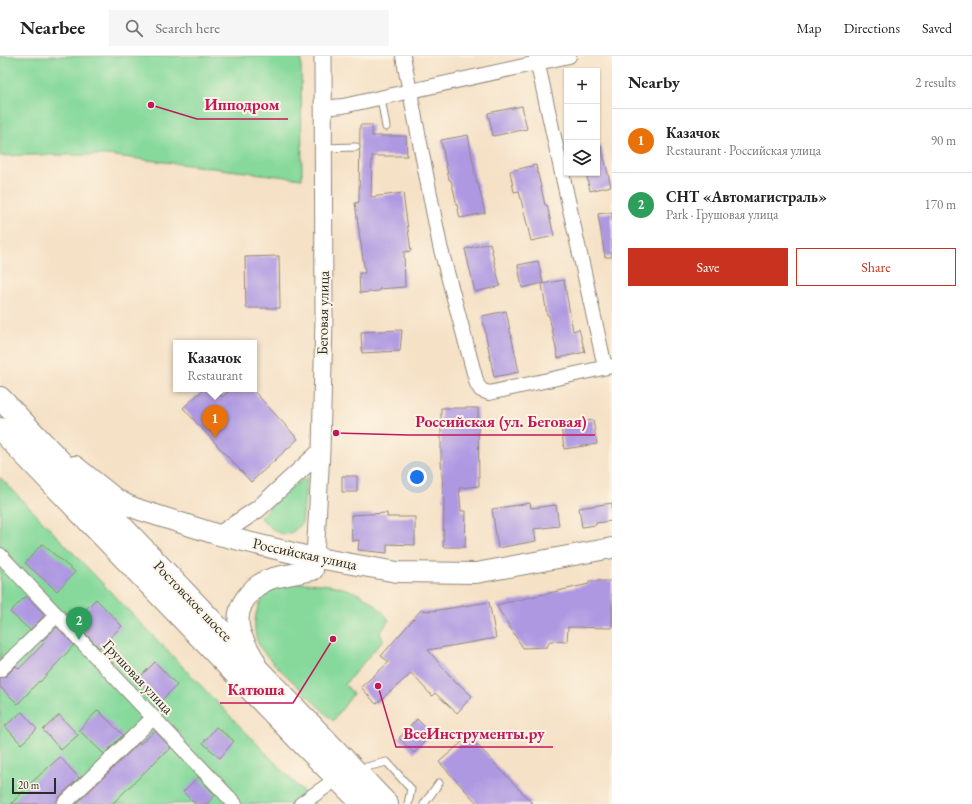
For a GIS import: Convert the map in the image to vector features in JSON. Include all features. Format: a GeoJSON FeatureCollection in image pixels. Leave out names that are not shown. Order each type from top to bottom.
{"type":"FeatureCollection","features":[{"type":"Feature","properties":{"kind":"highway","name":"Ростовское шоссе"},"geometry":{"type":"LineString","coordinates":[[0,398],[266,678],[346,774],[363,804]]}},
{"type":"Feature","properties":{"kind":"highway","name":"Ростовское шоссе"},"geometry":{"type":"LineString","coordinates":[[0,429],[299,740],[387,804]]}},
{"type":"Feature","properties":{"kind":"main road","name":"Российская улица"},"geometry":{"type":"LineString","coordinates":[[28,428],[116,499],[127,505],[314,564],[395,585],[477,586],[612,561]]}},
{"type":"Feature","properties":{"kind":"main road","name":"Российская улица"},"geometry":{"type":"LineString","coordinates":[[45,476],[83,500],[110,514],[190,540],[273,562],[314,564],[397,572],[476,573],[612,548]]}},
{"type":"Feature","properties":{"kind":"main road"},"geometry":{"type":"LineString","coordinates":[[266,678],[244,642],[240,629],[239,615],[242,603],[250,592],[261,583],[314,564]]}},
{"type":"Feature","properties":{"kind":"street","name":"Беговая улица"},"geometry":{"type":"LineString","coordinates":[[314,564],[321,451],[324,318],[323,56]]}},
{"type":"Feature","properties":{"kind":"street"},"geometry":{"type":"LineString","coordinates":[[403,56],[440,246],[477,384],[481,390],[489,393],[608,367],[537,59]]}},
{"type":"Feature","properties":{"kind":"street"},"geometry":{"type":"LineString","coordinates":[[323,108],[343,106],[409,92],[537,59],[569,56]]}},
{"type":"Feature","properties":{"kind":"street"},"geometry":{"type":"LineString","coordinates":[[219,535],[258,509],[321,451]]}},
{"type":"Feature","properties":{"kind":"street","name":"Грушовая улица"},"geometry":{"type":"LineString","coordinates":[[0,555],[235,804]]}},
{"type":"Feature","properties":{"kind":"street"},"geometry":{"type":"LineString","coordinates":[[0,670],[57,615]]}},
{"type":"Feature","properties":{"kind":"street"},"geometry":{"type":"LineString","coordinates":[[64,804],[153,718]]}},
{"type":"Feature","properties":{"kind":"street"},"geometry":{"type":"LineString","coordinates":[[301,804],[346,774]]}},
{"type":"Feature","properties":{"kind":"lane"},"geometry":{"type":"LineString","coordinates":[[381,98],[386,127]]}},
{"type":"Feature","properties":{"kind":"lane"},"geometry":{"type":"LineString","coordinates":[[323,148],[356,147]]}},
{"type":"Feature","properties":{"kind":"lane"},"geometry":{"type":"LineString","coordinates":[[346,774],[387,762],[411,788],[408,804]]}},
{"type":"Feature","properties":{"kind":"lane"},"geometry":{"type":"LineString","coordinates":[[424,804],[439,783]]}},
{"type":"Feature","properties":{"kind":"green space"},"geometry":{"type":"Polygon","coordinates":[[[0,56],[301,56],[302,179],[107,155],[0,156],[0,56]]]}},
{"type":"Feature","properties":{"kind":"green space"},"geometry":{"type":"Polygon","coordinates":[[[0,477],[315,804],[0,804],[0,477]]]}},
{"type":"Feature","properties":{"kind":"green space"},"geometry":{"type":"Polygon","coordinates":[[[307,477],[302,523],[290,533],[282,534],[260,517],[289,489],[307,477]]]}},
{"type":"Feature","properties":{"kind":"green space"},"geometry":{"type":"Polygon","coordinates":[[[299,583],[325,584],[349,590],[371,601],[389,620],[380,633],[383,640],[345,684],[353,694],[333,721],[266,655],[260,647],[255,634],[255,619],[259,604],[267,593],[278,588],[299,583]]]}},
{"type":"Feature","properties":{"kind":"building"},"geometry":{"type":"Polygon","coordinates":[[[522,106],[527,129],[493,136],[488,113],[522,106]]]}},
{"type":"Feature","properties":{"kind":"building"},"geometry":{"type":"Polygon","coordinates":[[[360,125],[372,125],[372,136],[406,136],[407,156],[372,156],[371,197],[403,193],[411,251],[404,252],[405,287],[379,289],[379,291],[360,293],[359,273],[365,273],[355,203],[359,202],[360,125]]]}},
{"type":"Feature","properties":{"kind":"building"},"geometry":{"type":"Polygon","coordinates":[[[468,135],[477,184],[478,183],[485,213],[460,218],[451,180],[449,180],[441,140],[468,135]]]}},
{"type":"Feature","properties":{"kind":"building"},"geometry":{"type":"Polygon","coordinates":[[[600,145],[611,186],[590,191],[587,176],[600,176],[600,145]]]}},
{"type":"Feature","properties":{"kind":"building"},"geometry":{"type":"Polygon","coordinates":[[[536,165],[554,236],[531,241],[519,191],[514,192],[510,171],[536,165]]]}},
{"type":"Feature","properties":{"kind":"building"},"geometry":{"type":"Polygon","coordinates":[[[612,212],[612,257],[605,257],[598,214],[612,212]]]}},
{"type":"Feature","properties":{"kind":"building"},"geometry":{"type":"Polygon","coordinates":[[[490,243],[500,286],[475,292],[465,249],[490,243]]]}},
{"type":"Feature","properties":{"kind":"building"},"geometry":{"type":"Polygon","coordinates":[[[279,256],[280,308],[246,308],[245,257],[279,256]]]}},
{"type":"Feature","properties":{"kind":"building"},"geometry":{"type":"Polygon","coordinates":[[[538,261],[543,283],[522,288],[518,265],[538,261]]]}},
{"type":"Feature","properties":{"kind":"building"},"geometry":{"type":"Polygon","coordinates":[[[564,280],[573,331],[579,329],[585,352],[558,358],[549,315],[547,315],[542,284],[564,280]]]}},
{"type":"Feature","properties":{"kind":"building"},"geometry":{"type":"Polygon","coordinates":[[[506,311],[519,372],[494,377],[482,316],[506,311]]]}},
{"type":"Feature","properties":{"kind":"building"},"geometry":{"type":"Polygon","coordinates":[[[402,330],[400,351],[362,353],[361,332],[402,330]]]}},
{"type":"Feature","properties":{"kind":"building"},"geometry":{"type":"Polygon","coordinates":[[[201,392],[218,392],[222,397],[228,392],[255,392],[298,439],[251,482],[183,408],[201,392]]]}},
{"type":"Feature","properties":{"kind":"building"},"geometry":{"type":"Polygon","coordinates":[[[441,408],[478,408],[479,486],[459,488],[461,511],[466,511],[465,547],[443,547],[444,502],[441,461],[441,408]]]}},
{"type":"Feature","properties":{"kind":"building"},"geometry":{"type":"Polygon","coordinates":[[[593,420],[597,444],[564,449],[561,425],[593,420]]]}},
{"type":"Feature","properties":{"kind":"building"},"geometry":{"type":"Polygon","coordinates":[[[342,476],[357,476],[357,492],[342,492],[342,476]]]}},
{"type":"Feature","properties":{"kind":"building"},"geometry":{"type":"Polygon","coordinates":[[[530,503],[531,508],[556,505],[559,526],[534,529],[536,541],[498,548],[492,509],[530,503]]]}},
{"type":"Feature","properties":{"kind":"building"},"geometry":{"type":"Polygon","coordinates":[[[612,503],[612,521],[582,527],[579,508],[612,503]]]}},
{"type":"Feature","properties":{"kind":"building"},"geometry":{"type":"Polygon","coordinates":[[[387,513],[387,517],[415,517],[415,545],[387,544],[387,553],[358,550],[359,540],[352,541],[351,515],[387,513]]]}},
{"type":"Feature","properties":{"kind":"building"},"geometry":{"type":"Polygon","coordinates":[[[42,544],[75,572],[57,591],[25,563],[42,544]]]}},
{"type":"Feature","properties":{"kind":"building"},"geometry":{"type":"Polygon","coordinates":[[[589,581],[612,581],[612,628],[568,627],[567,642],[550,641],[547,647],[523,648],[496,605],[589,584],[589,581]]]}},
{"type":"Feature","properties":{"kind":"building"},"geometry":{"type":"Polygon","coordinates":[[[26,596],[45,615],[30,630],[10,612],[26,596]]]}},
{"type":"Feature","properties":{"kind":"building"},"geometry":{"type":"Polygon","coordinates":[[[96,599],[122,626],[99,648],[74,621],[96,599]]]}},
{"type":"Feature","properties":{"kind":"building"},"geometry":{"type":"Polygon","coordinates":[[[489,602],[496,638],[428,650],[457,684],[458,683],[472,696],[457,713],[435,693],[432,696],[411,673],[376,704],[361,687],[389,662],[381,656],[421,610],[432,611],[489,602]]]}},
{"type":"Feature","properties":{"kind":"building"},"geometry":{"type":"Polygon","coordinates":[[[57,627],[74,645],[18,704],[0,687],[0,678],[6,676],[16,666],[19,669],[44,643],[42,641],[57,627]]]}},
{"type":"Feature","properties":{"kind":"building"},"geometry":{"type":"Polygon","coordinates":[[[155,662],[177,685],[157,705],[135,682],[155,662]]]}},
{"type":"Feature","properties":{"kind":"building"},"geometry":{"type":"Polygon","coordinates":[[[98,710],[123,735],[104,754],[79,730],[98,710]]]}},
{"type":"Feature","properties":{"kind":"building"},"geometry":{"type":"Polygon","coordinates":[[[22,712],[37,729],[21,744],[5,726],[22,712]]]}},
{"type":"Feature","properties":{"kind":"building"},"geometry":{"type":"Polygon","coordinates":[[[59,715],[78,735],[61,750],[43,730],[59,715]]]}},
{"type":"Feature","properties":{"kind":"building"},"geometry":{"type":"Polygon","coordinates":[[[417,719],[432,734],[414,753],[399,738],[417,719]]]}},
{"type":"Feature","properties":{"kind":"building"},"geometry":{"type":"Polygon","coordinates":[[[216,727],[234,741],[220,758],[203,743],[216,727]]]}},
{"type":"Feature","properties":{"kind":"building"},"geometry":{"type":"Polygon","coordinates":[[[155,731],[171,748],[112,804],[76,804],[139,743],[140,744],[155,731]]]}},
{"type":"Feature","properties":{"kind":"building"},"geometry":{"type":"Polygon","coordinates":[[[469,736],[533,804],[478,804],[439,762],[469,736]]]}},
{"type":"Feature","properties":{"kind":"building"},"geometry":{"type":"Polygon","coordinates":[[[60,757],[79,778],[58,798],[56,804],[11,804],[32,782],[60,757]]]}},
{"type":"Feature","properties":{"kind":"building"},"geometry":{"type":"Polygon","coordinates":[[[198,777],[215,795],[207,804],[195,804],[183,792],[198,777]]]}},
{"type":"Feature","properties":{"kind":"place","name":"Ипподром"},"geometry":{"type":"Point","coordinates":[151,105]}},
{"type":"Feature","properties":{"kind":"place","name":"Российская (ул. Беговая)"},"geometry":{"type":"Point","coordinates":[336,433]}},
{"type":"Feature","properties":{"kind":"place","name":"Казачок"},"geometry":{"type":"Point","coordinates":[215,438]}},
{"type":"Feature","properties":{"kind":"place","name":"Катюша"},"geometry":{"type":"Point","coordinates":[333,639]}},
{"type":"Feature","properties":{"kind":"place","name":"СНТ «Автомагистраль»"},"geometry":{"type":"Point","coordinates":[79,640]}},
{"type":"Feature","properties":{"kind":"place","name":"ВсеИнструменты.ру"},"geometry":{"type":"Point","coordinates":[378,686]}}]}
